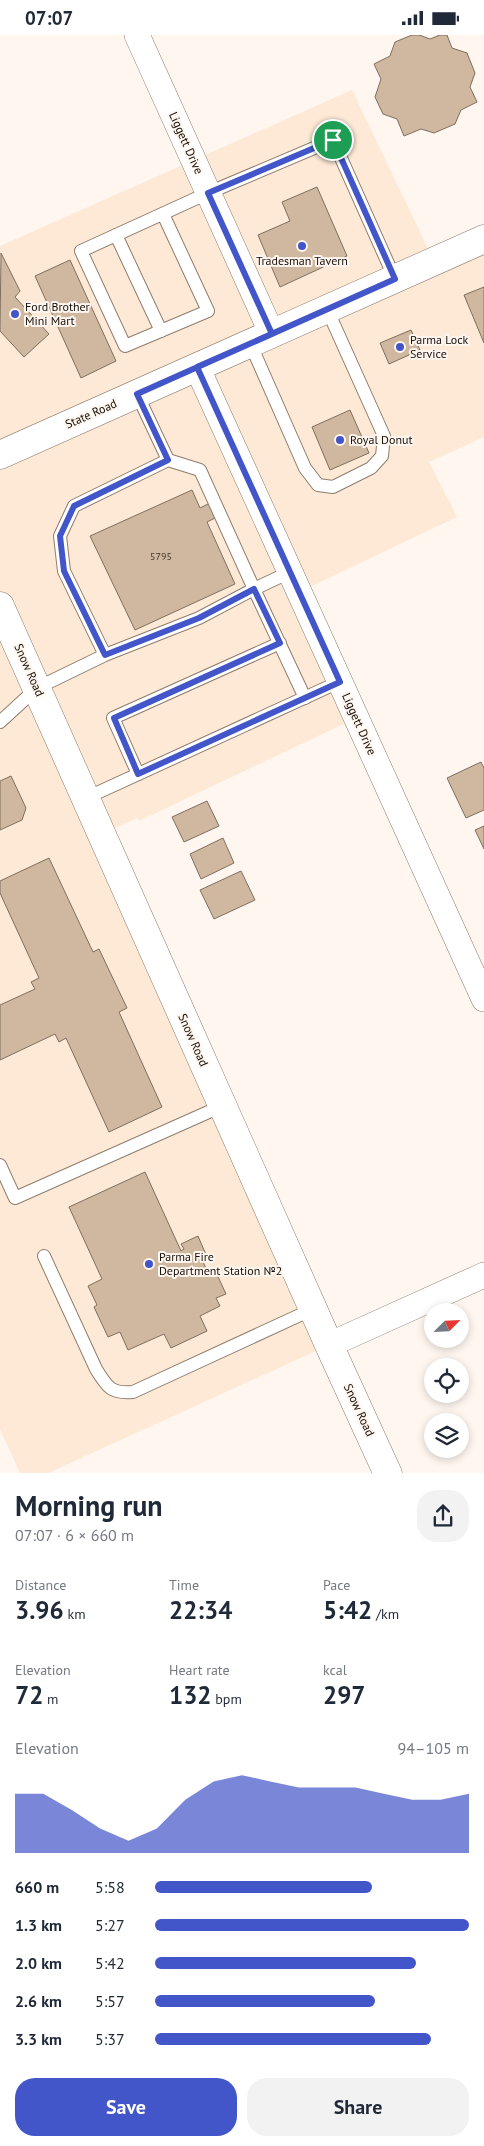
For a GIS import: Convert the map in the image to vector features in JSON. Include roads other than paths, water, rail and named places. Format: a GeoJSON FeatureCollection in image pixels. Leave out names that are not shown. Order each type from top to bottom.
{"type":"FeatureCollection","features":[{"type":"Feature","properties":{"kind":"main road","name":"State Road"},"geometry":{"type":"LineString","coordinates":[[0,455],[484,239]]}},
{"type":"Feature","properties":{"kind":"main road","name":"Snow Road"},"geometry":{"type":"LineString","coordinates":[[0,606],[328,1345],[388,1473]]}},
{"type":"Feature","properties":{"kind":"street","name":"Liggett Drive"},"geometry":{"type":"LineString","coordinates":[[137,35],[208,193],[261,339]]}},
{"type":"Feature","properties":{"kind":"street","name":"Liggett Drive"},"geometry":{"type":"LineString","coordinates":[[197,367],[484,999]]}},
{"type":"Feature","properties":{"kind":"street"},"geometry":{"type":"LineString","coordinates":[[328,1345],[484,1275]]}},
{"type":"Feature","properties":{"kind":"lane"},"geometry":{"type":"LineString","coordinates":[[163,214],[208,311],[125,346],[81,251],[208,193],[333,140],[395,279]]}},
{"type":"Feature","properties":{"kind":"lane"},"geometry":{"type":"LineString","coordinates":[[116,235],[161,331]]}},
{"type":"Feature","properties":{"kind":"lane"},"geometry":{"type":"LineString","coordinates":[[261,339],[305,468],[318,485],[333,487],[371,468],[382,457],[384,436],[327,309]]}},
{"type":"Feature","properties":{"kind":"lane"},"geometry":{"type":"LineString","coordinates":[[137,394],[168,460]]}},
{"type":"Feature","properties":{"kind":"lane"},"geometry":{"type":"LineString","coordinates":[[105,655],[64,571],[60,536],[74,506],[168,460],[200,470],[305,698]]}},
{"type":"Feature","properties":{"kind":"lane"},"geometry":{"type":"LineString","coordinates":[[0,722],[37,688],[105,655],[199,618],[290,572]]}},
{"type":"Feature","properties":{"kind":"lane"},"geometry":{"type":"LineString","coordinates":[[138,774],[114,718],[280,643]]}},
{"type":"Feature","properties":{"kind":"lane"},"geometry":{"type":"LineString","coordinates":[[86,798],[340,682]]}},
{"type":"Feature","properties":{"kind":"lane"},"geometry":{"type":"LineString","coordinates":[[0,1165],[15,1199],[222,1107]]}},
{"type":"Feature","properties":{"kind":"lane"},"geometry":{"type":"LineString","coordinates":[[44,1256],[96,1369],[107,1386],[118,1393],[133,1391],[313,1309]]}},
{"type":"Feature","properties":{"kind":"place","name":"Tradesman Tavern"},"geometry":{"type":"Point","coordinates":[302,246]}},
{"type":"Feature","properties":{"kind":"place","name":"Ford Brother Mini Mart"},"geometry":{"type":"Point","coordinates":[15,314]}},
{"type":"Feature","properties":{"kind":"place","name":"Parma Lock Service"},"geometry":{"type":"Point","coordinates":[400,347]}},
{"type":"Feature","properties":{"kind":"place","name":"Royal Donut"},"geometry":{"type":"Point","coordinates":[340,440]}},
{"type":"Feature","properties":{"kind":"place","name":"Parma Fire Department Station №2"},"geometry":{"type":"Point","coordinates":[149,1264]}}]}
